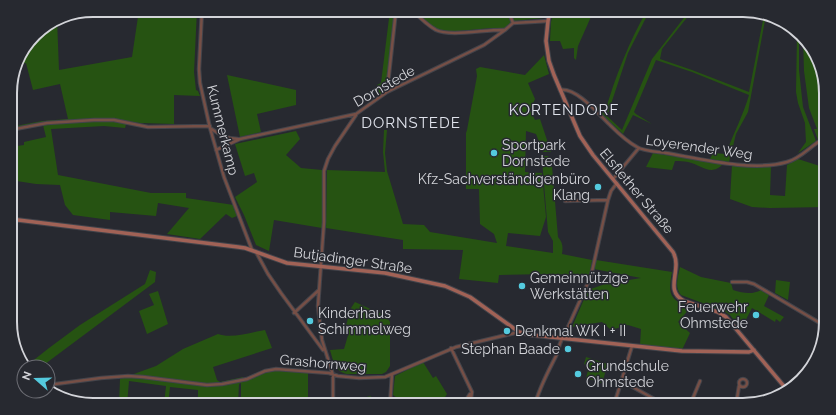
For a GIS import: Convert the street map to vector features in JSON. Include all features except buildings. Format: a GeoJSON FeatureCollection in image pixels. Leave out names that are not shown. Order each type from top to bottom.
{"type":"FeatureCollection","features":[{"type":"Feature","properties":{"kind":"street","name":"Kummerkamp"},"geometry":{"type":"LineString","coordinates":[[202,17],[199,69],[200,82],[210,127],[224,177],[254,251],[294,313],[324,351]]}},
{"type":"Feature","properties":{"kind":"street"},"geometry":{"type":"LineString","coordinates":[[387,92],[395,17]]}},
{"type":"Feature","properties":{"kind":"street"},"geometry":{"type":"LineString","coordinates":[[420,17],[437,31],[447,33],[493,29],[505,30]]}},
{"type":"Feature","properties":{"kind":"street"},"geometry":{"type":"LineString","coordinates":[[511,17],[513,23],[548,21]]}},
{"type":"Feature","properties":{"kind":"street","name":"Elsflether Straße"},"geometry":{"type":"LineString","coordinates":[[549,17],[547,49],[551,69],[582,141],[675,255],[677,265],[674,287],[678,296],[684,300],[723,314],[729,319],[784,386]]}},
{"type":"Feature","properties":{"kind":"street","name":"Dornstede"},"geometry":{"type":"LineString","coordinates":[[210,127],[226,137],[231,139],[240,139],[356,114],[387,92],[484,45],[513,23]]}},
{"type":"Feature","properties":{"kind":"street","name":"Loyerender Weg"},"geometry":{"type":"LineString","coordinates":[[560,90],[563,89],[569,91],[585,100],[610,125],[638,148],[732,164],[752,165],[787,162],[796,159],[819,141]]}},
{"type":"Feature","properties":{"kind":"street"},"geometry":{"type":"LineString","coordinates":[[333,398],[333,375],[324,351],[318,306],[324,222],[324,171],[335,146],[356,114]]}},
{"type":"Feature","properties":{"kind":"street"},"geometry":{"type":"LineString","coordinates":[[17,129],[47,123],[94,120],[114,120],[148,127],[210,127]]}},
{"type":"Feature","properties":{"kind":"street","name":"Dornstede"},"geometry":{"type":"LineString","coordinates":[[216,150],[240,139]]}},
{"type":"Feature","properties":{"kind":"street"},"geometry":{"type":"LineString","coordinates":[[613,179],[638,148]]}},
{"type":"Feature","properties":{"kind":"street"},"geometry":{"type":"LineString","coordinates":[[537,398],[556,355],[560,341],[588,286],[608,200],[611,191],[617,183]]}},
{"type":"Feature","properties":{"kind":"street"},"geometry":{"type":"LineString","coordinates":[[565,201],[608,200]]}},
{"type":"Feature","properties":{"kind":"street","name":"Butjadinger Straße"},"geometry":{"type":"LineString","coordinates":[[17,220],[238,247],[287,263],[386,274],[452,289],[470,297],[520,332],[532,335],[682,351],[749,352],[754,350]]}},
{"type":"Feature","properties":{"kind":"street"},"geometry":{"type":"LineString","coordinates":[[732,282],[747,282],[754,284],[819,322]]}},
{"type":"Feature","properties":{"kind":"street"},"geometry":{"type":"LineString","coordinates":[[294,313],[319,290]]}},
{"type":"Feature","properties":{"kind":"street","name":"Grashornweg"},"geometry":{"type":"LineString","coordinates":[[56,384],[128,376],[207,385],[222,384],[248,379],[265,371],[276,369],[329,373],[333,375],[359,378],[385,377],[451,348],[520,332]]}},
{"type":"Feature","properties":{"kind":"street"},"geometry":{"type":"LineString","coordinates":[[616,398],[632,346]]}},
{"type":"Feature","properties":{"kind":"street"},"geometry":{"type":"LineString","coordinates":[[451,348],[472,392],[471,398]]}},
{"type":"Feature","properties":{"kind":"street"},"geometry":{"type":"LineString","coordinates":[[390,398],[392,374]]}},
{"type":"Feature","properties":{"kind":"street"},"geometry":{"type":"LineString","coordinates":[[622,381],[652,398]]}},
{"type":"Feature","properties":{"kind":"street"},"geometry":{"type":"LineString","coordinates":[[693,398],[700,382]]}},
{"type":"Feature","properties":{"kind":"street"},"geometry":{"type":"LineString","coordinates":[[737,398],[739,385]]}},
{"type":"Feature","properties":{"kind":"street"},"geometry":{"type":"LineString","coordinates":[[468,398],[472,392]]}},
{"type":"Feature","properties":{"kind":"green space"},"geometry":{"type":"Polygon","coordinates":[[[138,17],[197,17],[194,72],[196,90],[200,96],[174,95],[174,124],[127,121],[125,128],[104,126],[51,129],[58,175],[151,193],[186,193],[186,198],[234,205],[237,216],[232,218],[226,214],[200,239],[167,234],[189,208],[158,203],[156,216],[110,212],[110,220],[73,215],[65,205],[60,185],[17,181],[17,146],[24,145],[24,142],[46,137],[43,125],[17,131],[17,126],[42,121],[68,119],[60,84],[33,90],[26,63],[23,64],[36,43],[57,26],[59,70],[132,57],[138,17]]]}},
{"type":"Feature","properties":{"kind":"green space"},"geometry":{"type":"Polygon","coordinates":[[[389,17],[394,17],[386,92],[380,96],[377,85],[381,83],[389,17]]]}},
{"type":"Feature","properties":{"kind":"green space"},"geometry":{"type":"Polygon","coordinates":[[[421,17],[509,17],[511,22],[505,29],[492,28],[447,32],[437,29],[421,17]]]}},
{"type":"Feature","properties":{"kind":"green space"},"geometry":{"type":"Polygon","coordinates":[[[513,17],[544,17],[544,18],[514,21],[513,17]]]}},
{"type":"Feature","properties":{"kind":"green space"},"geometry":{"type":"Polygon","coordinates":[[[552,17],[591,17],[578,46],[576,60],[574,58],[574,48],[563,49],[560,41],[550,41],[552,17]]]}},
{"type":"Feature","properties":{"kind":"green space"},"geometry":{"type":"Polygon","coordinates":[[[643,17],[646,17],[628,53],[607,116],[622,130],[652,59],[685,17],[687,17],[662,49],[660,59],[749,92],[763,20],[765,20],[748,112],[736,134],[729,162],[710,159],[713,153],[726,154],[749,95],[692,72],[656,60],[634,112],[652,124],[633,115],[623,134],[599,112],[597,106],[605,112],[613,86],[634,35],[643,17]]]}},
{"type":"Feature","properties":{"kind":"green space"},"geometry":{"type":"Polygon","coordinates":[[[797,40],[799,42],[799,70],[803,107],[816,141],[798,153],[806,142],[805,123],[796,92],[797,40]]]}},
{"type":"Feature","properties":{"kind":"green space"},"geometry":{"type":"Polygon","coordinates":[[[803,47],[811,59],[818,78],[818,140],[814,129],[817,129],[809,108],[804,71],[803,47]]]}},
{"type":"Feature","properties":{"kind":"green space"},"geometry":{"type":"Polygon","coordinates":[[[544,55],[549,74],[528,83],[535,99],[530,110],[535,120],[540,119],[551,152],[543,152],[536,134],[526,131],[525,172],[542,173],[546,217],[540,236],[508,233],[506,246],[553,253],[553,241],[548,232],[542,160],[543,156],[548,156],[551,160],[552,166],[558,237],[562,245],[562,254],[592,260],[589,277],[585,275],[550,274],[499,275],[498,283],[459,279],[463,250],[403,249],[403,240],[326,228],[327,170],[385,172],[383,152],[384,130],[387,130],[385,153],[387,171],[403,224],[424,225],[430,232],[497,243],[494,234],[480,224],[479,189],[466,189],[466,133],[477,76],[476,69],[480,67],[525,75],[544,55]]]}},
{"type":"Feature","properties":{"kind":"green space"},"geometry":{"type":"Polygon","coordinates":[[[227,75],[296,90],[296,105],[257,114],[261,132],[240,137],[227,75]]]}},
{"type":"Feature","properties":{"kind":"green space"},"geometry":{"type":"Polygon","coordinates":[[[296,131],[300,139],[286,155],[301,168],[322,170],[322,228],[274,220],[269,251],[256,245],[235,197],[257,182],[254,173],[245,176],[235,144],[296,131]]]}},
{"type":"Feature","properties":{"kind":"green space"},"geometry":{"type":"Polygon","coordinates":[[[653,153],[723,164],[714,170],[706,169],[693,163],[682,161],[675,161],[672,170],[646,167],[653,153]]]}},
{"type":"Feature","properties":{"kind":"green space"},"geometry":{"type":"Polygon","coordinates":[[[798,159],[819,166],[819,207],[752,207],[730,199],[732,165],[771,166],[770,195],[785,196],[787,165],[798,159]]]}},
{"type":"Feature","properties":{"kind":"green space"},"geometry":{"type":"Polygon","coordinates":[[[596,260],[672,272],[670,291],[674,299],[691,307],[678,322],[690,333],[682,350],[640,345],[641,329],[628,325],[611,330],[602,322],[572,327],[588,290],[605,284],[641,278],[594,269],[596,260]]]}},
{"type":"Feature","properties":{"kind":"green space"},"geometry":{"type":"Polygon","coordinates":[[[680,267],[701,277],[731,283],[733,290],[751,293],[761,290],[769,295],[764,306],[784,317],[780,322],[776,319],[775,322],[752,308],[741,329],[730,315],[724,311],[681,295],[677,285],[680,267]]]}},
{"type":"Feature","properties":{"kind":"green space"},"geometry":{"type":"Polygon","coordinates":[[[150,270],[156,272],[155,282],[52,359],[35,359],[80,325],[145,284],[150,270]]]}},
{"type":"Feature","properties":{"kind":"green space"},"geometry":{"type":"Polygon","coordinates":[[[776,280],[790,282],[788,300],[775,293],[776,280]]]}},
{"type":"Feature","properties":{"kind":"green space"},"geometry":{"type":"Polygon","coordinates":[[[158,291],[168,324],[147,334],[139,311],[154,305],[149,294],[158,291]]]}},
{"type":"Feature","properties":{"kind":"green space"},"geometry":{"type":"Polygon","coordinates":[[[355,302],[386,316],[390,322],[390,366],[386,372],[382,374],[343,373],[337,368],[334,361],[330,350],[344,349],[349,332],[345,329],[351,308],[355,302]]]}},
{"type":"Feature","properties":{"kind":"green space"},"geometry":{"type":"Polygon","coordinates":[[[265,330],[272,348],[213,367],[217,380],[220,382],[243,377],[242,382],[270,371],[280,370],[308,373],[308,397],[319,398],[241,398],[241,383],[239,384],[238,398],[198,398],[198,390],[170,387],[169,398],[165,398],[166,386],[129,381],[128,398],[119,398],[120,379],[156,366],[183,349],[218,334],[229,336],[265,330]]]}},
{"type":"Feature","properties":{"kind":"green space"},"geometry":{"type":"Polygon","coordinates":[[[586,357],[608,364],[602,383],[586,378],[589,367],[584,364],[586,357]]]}},
{"type":"Feature","properties":{"kind":"green space"},"geometry":{"type":"Polygon","coordinates":[[[423,362],[433,378],[436,376],[447,394],[444,398],[397,398],[393,395],[395,376],[423,362]]]}},
{"type":"Feature","properties":{"kind":"place","name":"Sportpark Dornstede"},"geometry":{"type":"Point","coordinates":[494,153]}},
{"type":"Feature","properties":{"kind":"place","name":"Kfz-Sachverständigenbüro Klang"},"geometry":{"type":"Point","coordinates":[598,187]}},
{"type":"Feature","properties":{"kind":"place","name":"Gemeinnützige Werkstätten"},"geometry":{"type":"Point","coordinates":[522,286]}},
{"type":"Feature","properties":{"kind":"place","name":"Feuerwehr Ohmstede"},"geometry":{"type":"Point","coordinates":[756,315]}},
{"type":"Feature","properties":{"kind":"place","name":"Kinderhaus Schimmelweg"},"geometry":{"type":"Point","coordinates":[310,321]}},
{"type":"Feature","properties":{"kind":"place","name":"Denkmal WK I + II"},"geometry":{"type":"Point","coordinates":[507,331]}},
{"type":"Feature","properties":{"kind":"place","name":"Stephan Baade"},"geometry":{"type":"Point","coordinates":[568,349]}},
{"type":"Feature","properties":{"kind":"place","name":"Grundschule Ohmstede"},"geometry":{"type":"Point","coordinates":[578,374]}},
{"type":"Feature","properties":{"kind":"district","name":"KORTENDORF"},"geometry":{"type":"Point","coordinates":[564,110]}},
{"type":"Feature","properties":{"kind":"district","name":"DORNSTEDE"},"geometry":{"type":"Point","coordinates":[411,123]}}]}
